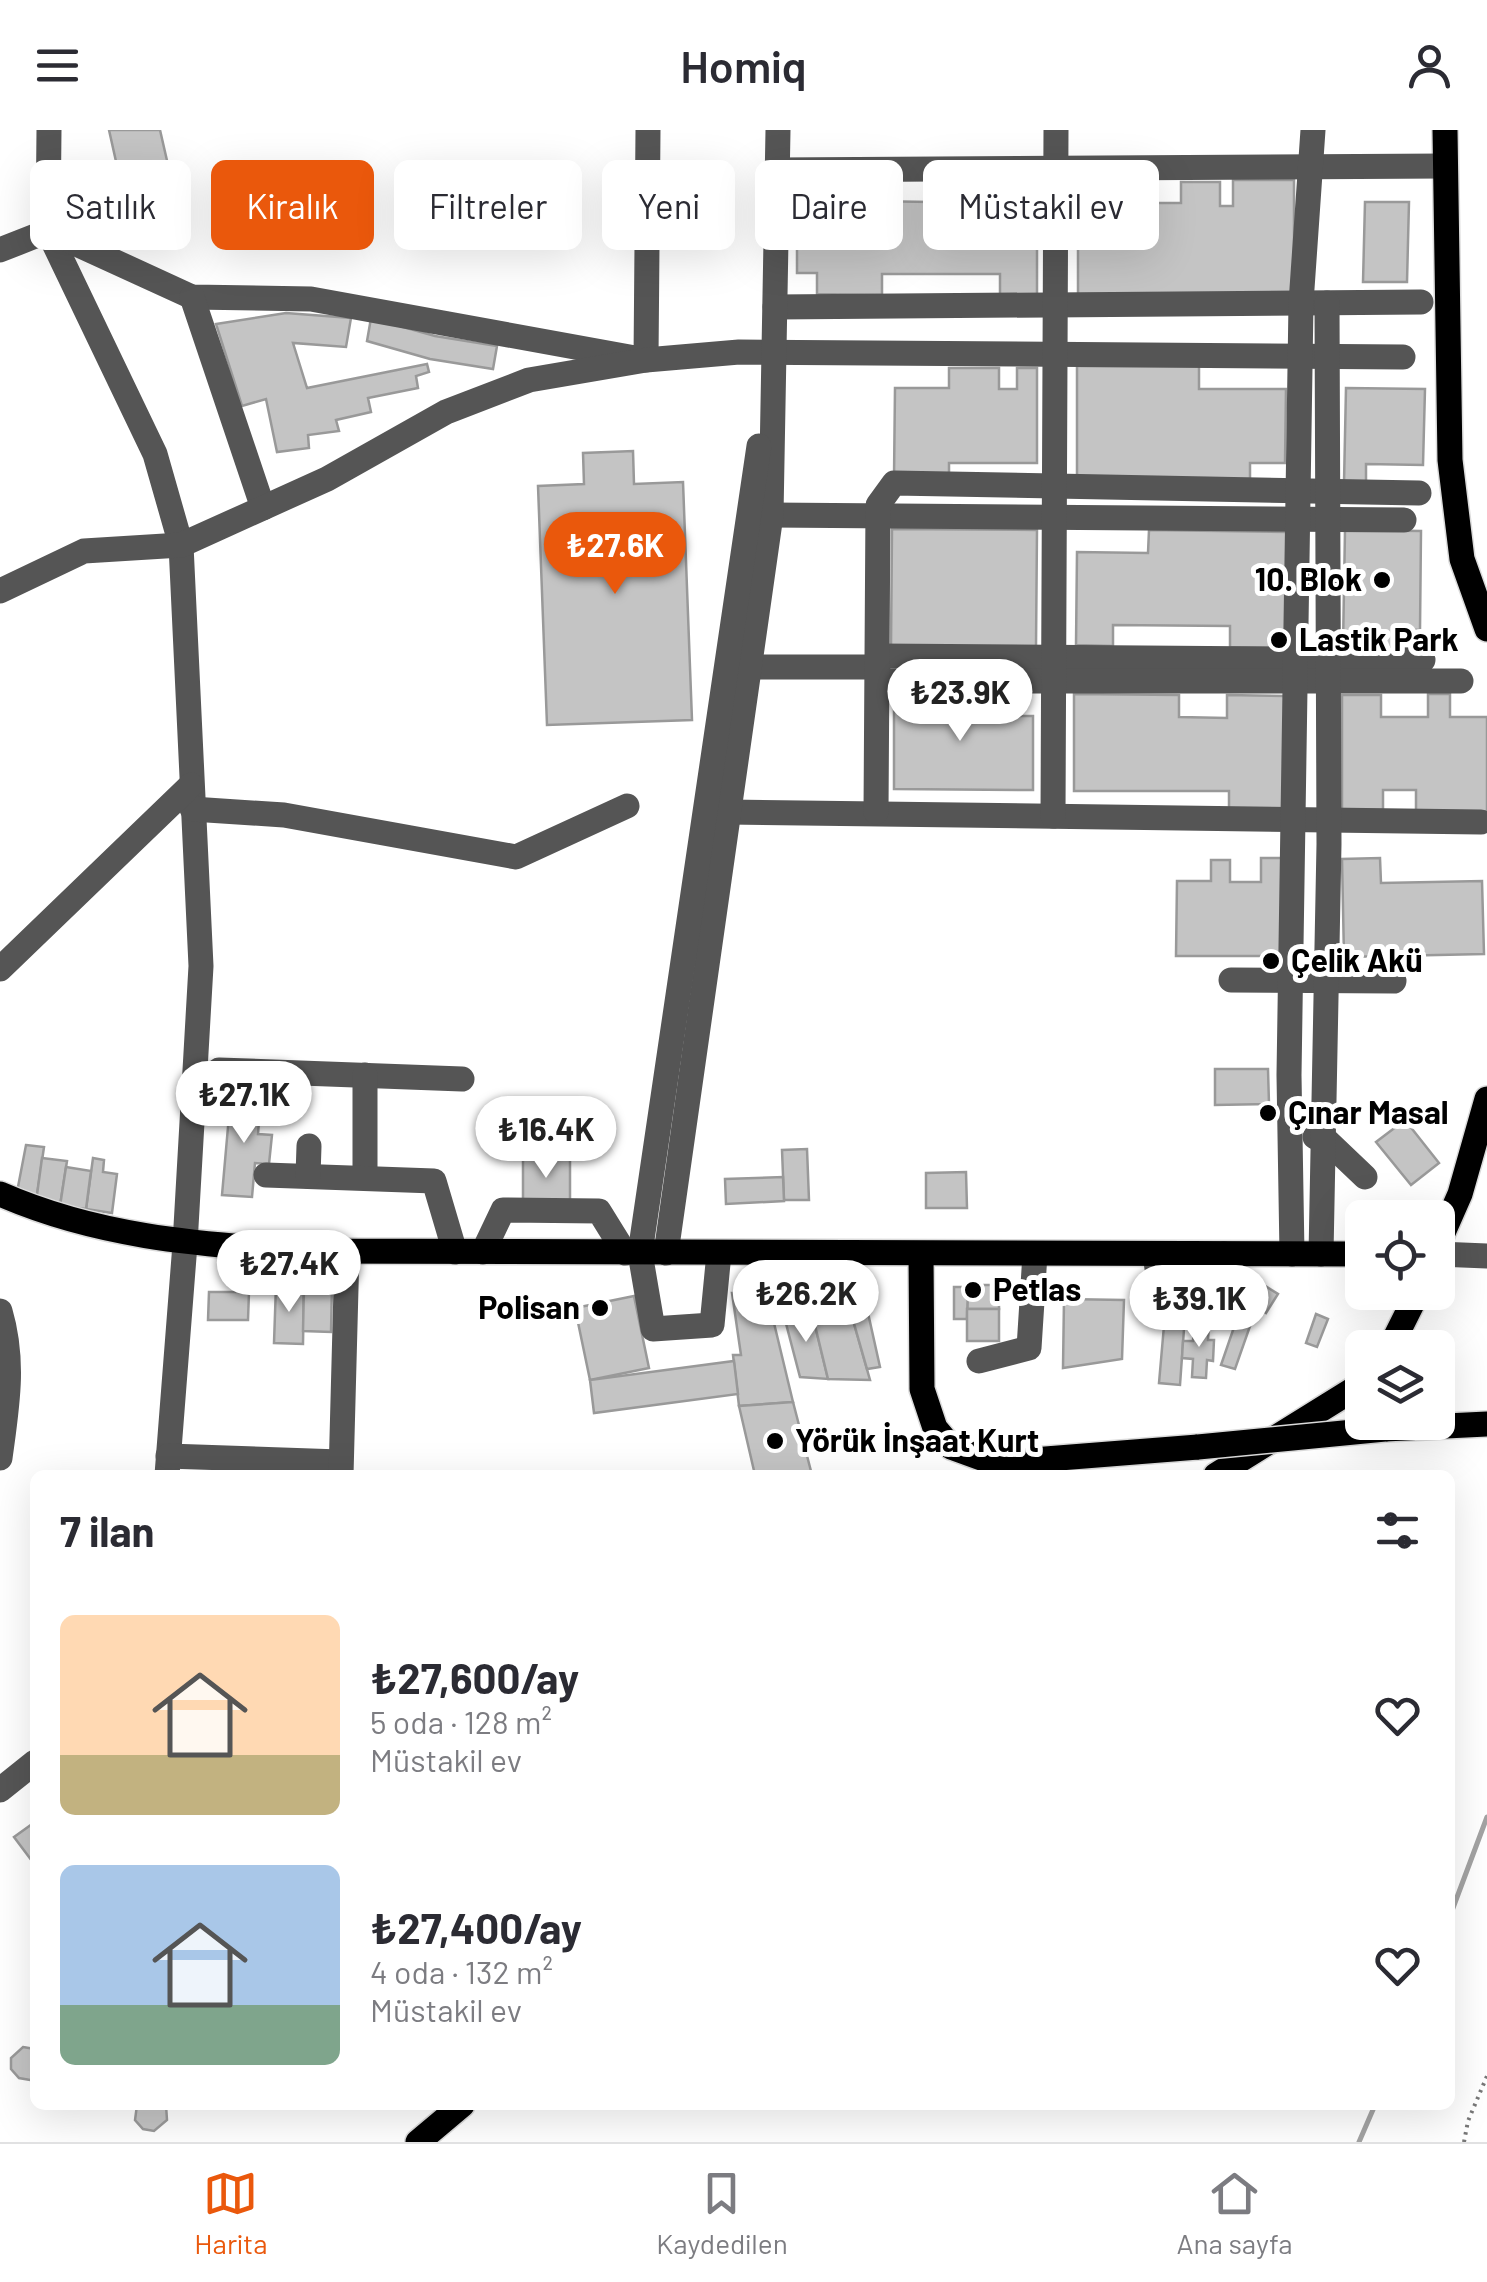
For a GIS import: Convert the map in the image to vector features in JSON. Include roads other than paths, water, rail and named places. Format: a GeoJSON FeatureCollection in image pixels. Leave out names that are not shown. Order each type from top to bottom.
{"type":"FeatureCollection","features":[{"type":"Feature","properties":{"kind":"main road"},"geometry":{"type":"LineString","coordinates":[[1445,130],[1450,460],[1462,559],[1487,629]]}},
{"type":"Feature","properties":{"kind":"main road"},"geometry":{"type":"LineString","coordinates":[[1455,1205],[1487,1099]]}},
{"type":"Feature","properties":{"kind":"main road"},"geometry":{"type":"LineString","coordinates":[[0,1194],[42,1213],[107,1231],[186,1244],[455,1252],[1345,1254]]}},
{"type":"Feature","properties":{"kind":"main road"},"geometry":{"type":"LineString","coordinates":[[921,1254],[922,1389],[935,1428],[951,1447],[996,1463],[1384,1428],[1487,1424]]}},
{"type":"Feature","properties":{"kind":"main road"},"geometry":{"type":"LineString","coordinates":[[1224,1470],[1345,1395]]}},
{"type":"Feature","properties":{"kind":"main road"},"geometry":{"type":"LineString","coordinates":[[418,2142],[456,2110]]}},
{"type":"Feature","properties":{"kind":"street"},"geometry":{"type":"LineString","coordinates":[[49,130],[49,160]]}},
{"type":"Feature","properties":{"kind":"street"},"geometry":{"type":"LineString","coordinates":[[646,360],[648,130]]}},
{"type":"Feature","properties":{"kind":"street"},"geometry":{"type":"LineString","coordinates":[[777,160],[778,130]]}},
{"type":"Feature","properties":{"kind":"street"},"geometry":{"type":"LineString","coordinates":[[1056,130],[1056,160]]}},
{"type":"Feature","properties":{"kind":"street"},"geometry":{"type":"LineString","coordinates":[[1313,130],[1314,302],[1327,357],[1328,491],[1329,820],[1321,1254]]}},
{"type":"Feature","properties":{"kind":"street"},"geometry":{"type":"LineString","coordinates":[[1159,168],[1445,166]]}},
{"type":"Feature","properties":{"kind":"street"},"geometry":{"type":"LineString","coordinates":[[57,250],[154,454],[180,545],[201,966],[186,1244],[167,1466],[340,1468],[347,1251]]}},
{"type":"Feature","properties":{"kind":"street"},"geometry":{"type":"LineString","coordinates":[[89,250],[192,297],[311,299],[646,360]]}},
{"type":"Feature","properties":{"kind":"street"},"geometry":{"type":"LineString","coordinates":[[643,1253],[728,812],[771,515],[776,250]]}},
{"type":"Feature","properties":{"kind":"street"},"geometry":{"type":"LineString","coordinates":[[1053,816],[1055,250]]}},
{"type":"Feature","properties":{"kind":"street"},"geometry":{"type":"LineString","coordinates":[[192,297],[263,508]]}},
{"type":"Feature","properties":{"kind":"street"},"geometry":{"type":"LineString","coordinates":[[1292,1254],[1290,981],[1300,356],[1314,302]]}},
{"type":"Feature","properties":{"kind":"street"},"geometry":{"type":"LineString","coordinates":[[775,307],[1420,302]]}},
{"type":"Feature","properties":{"kind":"street"},"geometry":{"type":"LineString","coordinates":[[719,1253],[712,1325],[653,1329],[643,1253],[774,352]]}},
{"type":"Feature","properties":{"kind":"street"},"geometry":{"type":"LineString","coordinates":[[0,591],[84,551],[180,545],[327,479],[446,412],[528,380],[646,360],[774,352],[1403,358]]}},
{"type":"Feature","properties":{"kind":"street"},"geometry":{"type":"LineString","coordinates":[[876,812],[878,505],[894,483],[1418,493]]}},
{"type":"Feature","properties":{"kind":"street"},"geometry":{"type":"LineString","coordinates":[[771,515],[1404,520]]}},
{"type":"Feature","properties":{"kind":"street"},"geometry":{"type":"LineString","coordinates":[[1328,670],[1422,660]]}},
{"type":"Feature","properties":{"kind":"street"},"geometry":{"type":"LineString","coordinates":[[749,667],[1328,670],[1461,681]]}},
{"type":"Feature","properties":{"kind":"street"},"geometry":{"type":"LineString","coordinates":[[192,797],[516,857],[628,806]]}},
{"type":"Feature","properties":{"kind":"street"},"geometry":{"type":"LineString","coordinates":[[0,970],[192,797]]}},
{"type":"Feature","properties":{"kind":"street"},"geometry":{"type":"LineString","coordinates":[[728,812],[1481,822]]}},
{"type":"Feature","properties":{"kind":"street"},"geometry":{"type":"LineString","coordinates":[[1231,980],[1394,981]]}},
{"type":"Feature","properties":{"kind":"street"},"geometry":{"type":"LineString","coordinates":[[220,1070],[462,1079]]}},
{"type":"Feature","properties":{"kind":"street"},"geometry":{"type":"LineString","coordinates":[[365,1076],[365,1178]]}},
{"type":"Feature","properties":{"kind":"street"},"geometry":{"type":"LineString","coordinates":[[1290,1136],[1324,1136],[1365,1177]]}},
{"type":"Feature","properties":{"kind":"street"},"geometry":{"type":"LineString","coordinates":[[308,1176],[309,1146]]}},
{"type":"Feature","properties":{"kind":"street"},"geometry":{"type":"LineString","coordinates":[[266,1175],[434,1181],[455,1252]]}},
{"type":"Feature","properties":{"kind":"street"},"geometry":{"type":"LineString","coordinates":[[483,1252],[503,1210],[599,1212],[643,1253]]}},
{"type":"Feature","properties":{"kind":"street"},"geometry":{"type":"LineString","coordinates":[[980,1361],[1030,1348],[1035,1254]]}},
{"type":"Feature","properties":{"kind":"street"},"geometry":{"type":"LineString","coordinates":[[1155,1254],[1162,1304],[1203,1303],[1224,1254]]}},
{"type":"Feature","properties":{"kind":"street"},"geometry":{"type":"LineString","coordinates":[[1455,1255],[1487,1256]]}},
{"type":"Feature","properties":{"kind":"street"},"geometry":{"type":"LineString","coordinates":[[0,1311],[12,1374],[0,1458]]}},
{"type":"Feature","properties":{"kind":"street"},"geometry":{"type":"LineString","coordinates":[[1,1786],[30,1766]]}},
{"type":"Feature","properties":{"kind":"waterway"},"geometry":{"type":"LineString","coordinates":[[1455,1903],[1487,1817]]}},
{"type":"Feature","properties":{"kind":"waterway"},"geometry":{"type":"LineString","coordinates":[[1359,2142],[1373,2110]]}},
{"type":"Feature","properties":{"kind":"place","name":"10. Blok"},"geometry":{"type":"Point","coordinates":[1382,580]}},
{"type":"Feature","properties":{"kind":"place","name":"Lastik Park"},"geometry":{"type":"Point","coordinates":[1279,640]}},
{"type":"Feature","properties":{"kind":"place","name":"Çelik Akü"},"geometry":{"type":"Point","coordinates":[1271,961]}},
{"type":"Feature","properties":{"kind":"place","name":"Çınar Masal"},"geometry":{"type":"Point","coordinates":[1268,1113]}},
{"type":"Feature","properties":{"kind":"place","name":"Petlas"},"geometry":{"type":"Point","coordinates":[973,1290]}},
{"type":"Feature","properties":{"kind":"place","name":"Polisan"},"geometry":{"type":"Point","coordinates":[600,1308]}},
{"type":"Feature","properties":{"kind":"place","name":"Yörük İnşaat Kurt"},"geometry":{"type":"Point","coordinates":[775,1441]}}]}
